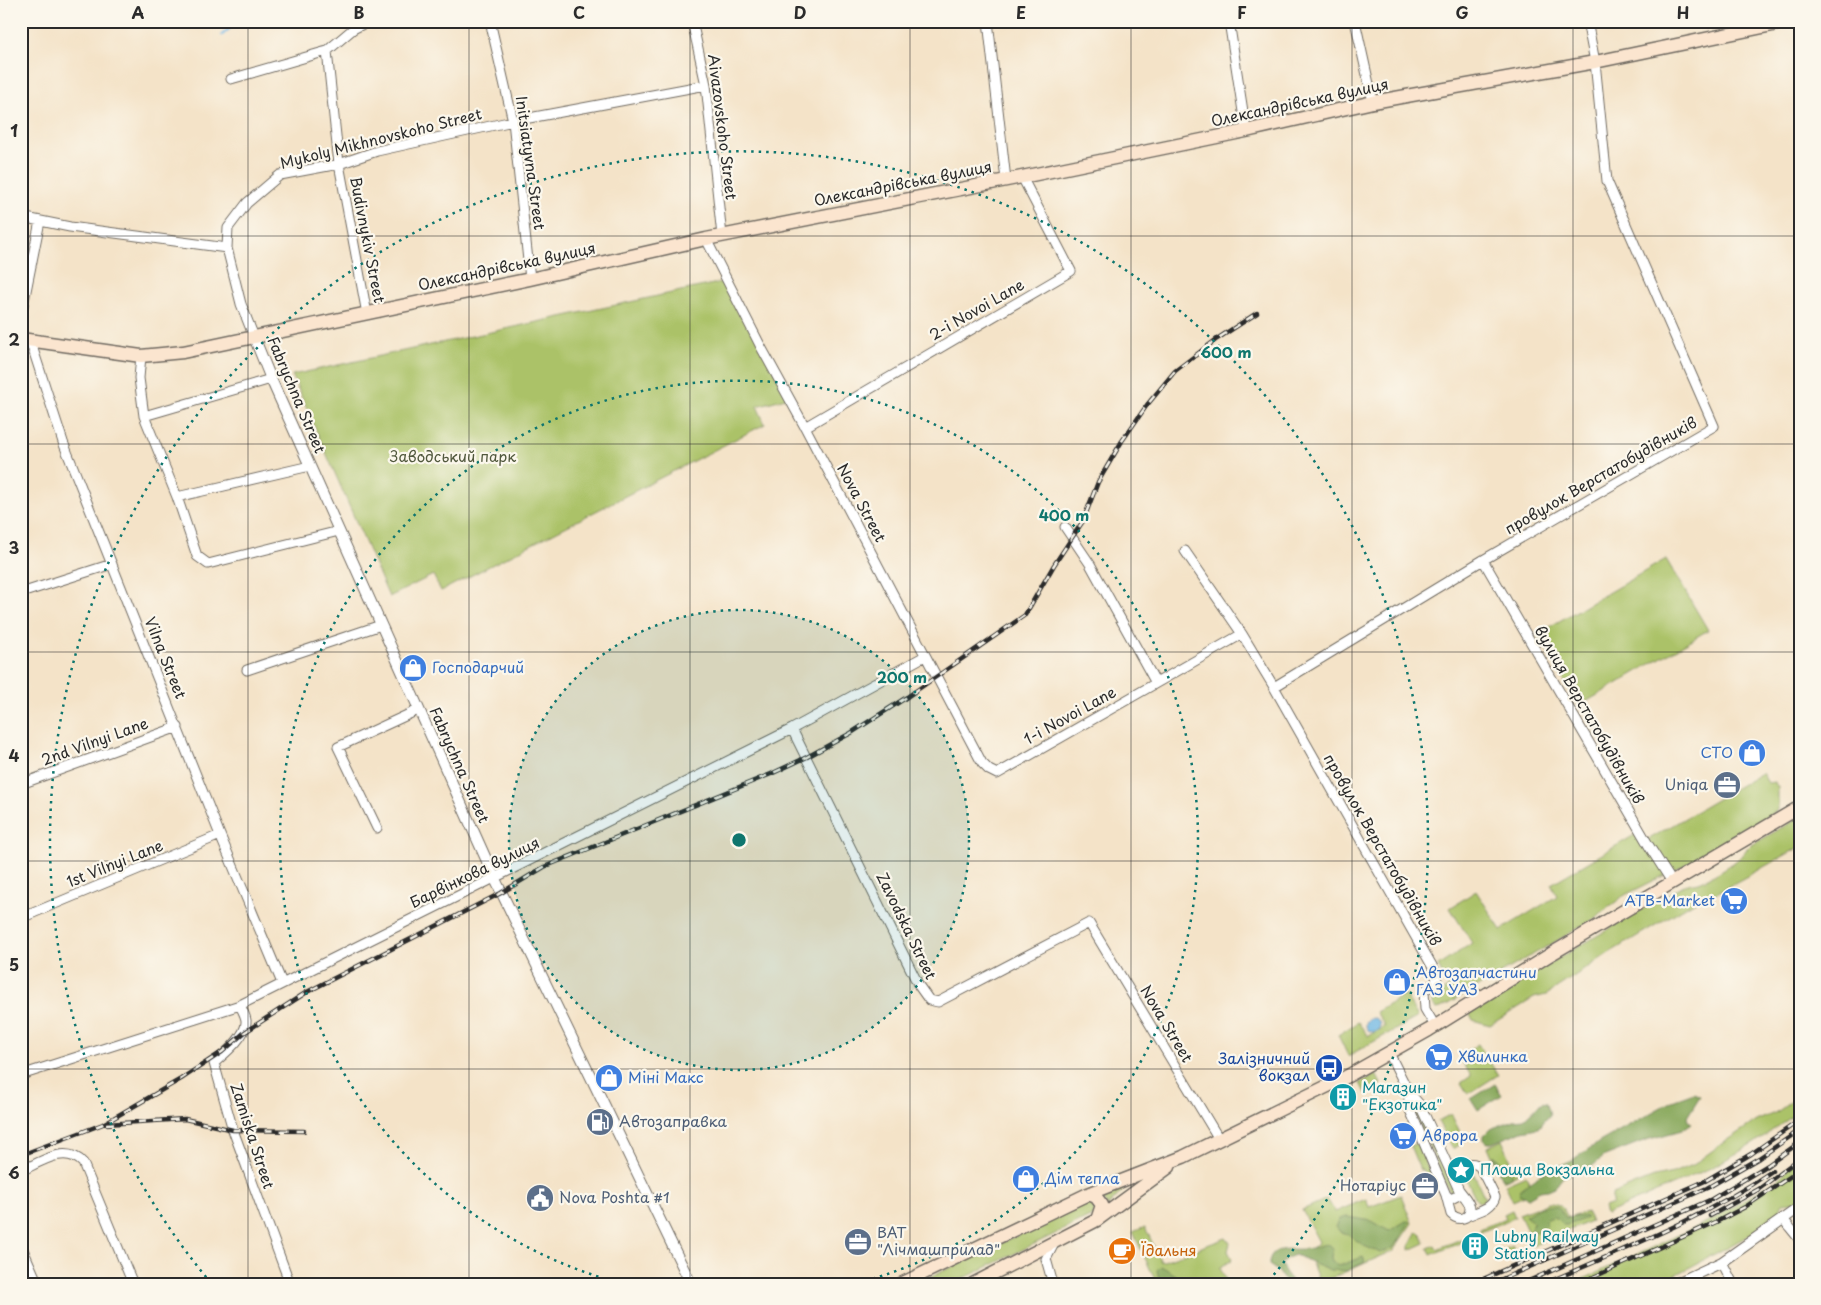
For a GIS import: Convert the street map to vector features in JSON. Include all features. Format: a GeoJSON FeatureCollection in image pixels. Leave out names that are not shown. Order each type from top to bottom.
{"type":"FeatureCollection","features":[{"type":"Feature","properties":{"kind":"main road","name":"Олександрівська вулиця"},"geometry":{"type":"LineString","coordinates":[[25,340],[141,356],[183,352],[530,279],[706,239],[1022,178],[1373,102],[1595,62],[1791,21]]}},
{"type":"Feature","properties":{"kind":"main road"},"geometry":{"type":"LineString","coordinates":[[901,1284],[1088,1194],[1183,1156],[1346,1077],[1435,1026],[1672,882],[1800,807]]}},
{"type":"Feature","properties":{"kind":"main road"},"geometry":{"type":"LineString","coordinates":[[973,1284],[1098,1220],[1183,1156]]}},
{"type":"Feature","properties":{"kind":"main road"},"geometry":{"type":"LineString","coordinates":[[1088,1194],[1096,1198],[1102,1205],[1098,1220]]}},
{"type":"Feature","properties":{"kind":"street"},"geometry":{"type":"LineString","coordinates":[[231,79],[327,51],[353,29],[369,21]]}},
{"type":"Feature","properties":{"kind":"street","name":"Initsiatyvna Street"},"geometry":{"type":"LineString","coordinates":[[490,21],[513,121],[530,279]]}},
{"type":"Feature","properties":{"kind":"street","name":"Aivazovskoho Street"},"geometry":{"type":"LineString","coordinates":[[692,21],[706,85],[722,236]]}},
{"type":"Feature","properties":{"kind":"street"},"geometry":{"type":"LineString","coordinates":[[988,21],[1006,180]]}},
{"type":"Feature","properties":{"kind":"street"},"geometry":{"type":"LineString","coordinates":[[1229,21],[1246,131]]}},
{"type":"Feature","properties":{"kind":"street"},"geometry":{"type":"LineString","coordinates":[[1355,21],[1373,102]]}},
{"type":"Feature","properties":{"kind":"street"},"geometry":{"type":"LineString","coordinates":[[1587,21],[1595,62]]}},
{"type":"Feature","properties":{"kind":"street","name":"Budivnykiv Street"},"geometry":{"type":"LineString","coordinates":[[327,51],[339,164],[367,314]]}},
{"type":"Feature","properties":{"kind":"street","name":"провулок Верстатобудівників"},"geometry":{"type":"LineString","coordinates":[[1274,687],[1483,560],[1714,426],[1607,181],[1595,62]]}},
{"type":"Feature","properties":{"kind":"street","name":"Mykoly Mikhnovskoho Street"},"geometry":{"type":"LineString","coordinates":[[227,248],[228,228],[247,203],[280,175],[339,164],[377,151],[513,121],[706,85]]}},
{"type":"Feature","properties":{"kind":"street","name":"2-i Novoi Lane"},"geometry":{"type":"LineString","coordinates":[[805,427],[1071,271],[1022,178]]}},
{"type":"Feature","properties":{"kind":"street"},"geometry":{"type":"LineString","coordinates":[[21,217],[227,248]]}},
{"type":"Feature","properties":{"kind":"street"},"geometry":{"type":"LineString","coordinates":[[21,316],[40,221]]}},
{"type":"Feature","properties":{"kind":"street","name":"Nova Street"},"geometry":{"type":"LineString","coordinates":[[706,239],[761,347],[982,763],[989,770],[997,774]]}},
{"type":"Feature","properties":{"kind":"street","name":"Fabrychna Street"},"geometry":{"type":"LineString","coordinates":[[227,248],[241,304],[271,379],[418,710],[494,879],[691,1284]]}},
{"type":"Feature","properties":{"kind":"street","name":"Vilna Street"},"geometry":{"type":"LineString","coordinates":[[25,340],[63,442],[220,835],[282,983]]}},
{"type":"Feature","properties":{"kind":"street"},"geometry":{"type":"LineString","coordinates":[[141,356],[139,378],[144,416],[177,497],[197,556],[208,564],[339,531]]}},
{"type":"Feature","properties":{"kind":"street"},"geometry":{"type":"LineString","coordinates":[[144,416],[271,379]]}},
{"type":"Feature","properties":{"kind":"street"},"geometry":{"type":"LineString","coordinates":[[177,497],[310,466]]}},
{"type":"Feature","properties":{"kind":"street"},"geometry":{"type":"LineString","coordinates":[[1065,528],[1090,564],[1156,683]]}},
{"type":"Feature","properties":{"kind":"street","name":"провулок Верстатобудівників"},"geometry":{"type":"LineString","coordinates":[[1185,551],[1242,634],[1274,687],[1435,971],[1437,981],[1424,991],[1425,1009],[1435,1026]]}},
{"type":"Feature","properties":{"kind":"street","name":"вулиця Верстатобудівників"},"geometry":{"type":"LineString","coordinates":[[1483,560],[1649,846],[1672,882]]}},
{"type":"Feature","properties":{"kind":"street"},"geometry":{"type":"LineString","coordinates":[[21,593],[112,564]]}},
{"type":"Feature","properties":{"kind":"street"},"geometry":{"type":"LineString","coordinates":[[246,670],[381,625]]}},
{"type":"Feature","properties":{"kind":"street","name":"1-i Novoi Lane"},"geometry":{"type":"LineString","coordinates":[[997,774],[1242,634]]}},
{"type":"Feature","properties":{"kind":"street","name":"Барвінкова вулиця"},"geometry":{"type":"LineString","coordinates":[[21,1075],[240,1005],[792,729],[925,656]]}},
{"type":"Feature","properties":{"kind":"street"},"geometry":{"type":"LineString","coordinates":[[377,828],[338,747],[418,710]]}},
{"type":"Feature","properties":{"kind":"street","name":"2nd Vilnyi Lane"},"geometry":{"type":"LineString","coordinates":[[21,784],[178,727]]}},
{"type":"Feature","properties":{"kind":"street","name":"Zavodska Street"},"geometry":{"type":"LineString","coordinates":[[792,729],[919,986],[929,1000],[938,1002],[1089,923]]}},
{"type":"Feature","properties":{"kind":"street","name":"1st Vilnyi Lane"},"geometry":{"type":"LineString","coordinates":[[21,918],[220,835]]}},
{"type":"Feature","properties":{"kind":"street","name":"Nova Street"},"geometry":{"type":"LineString","coordinates":[[1089,923],[1219,1139]]}},
{"type":"Feature","properties":{"kind":"street","name":"Zamiska Street"},"geometry":{"type":"LineString","coordinates":[[240,1005],[246,1022],[241,1035],[214,1064],[232,1130],[290,1284]]}},
{"type":"Feature","properties":{"kind":"street"},"geometry":{"type":"LineString","coordinates":[[1389,1053],[1408,1091],[1420,1105],[1459,1190],[1470,1207],[1467,1216]]}},
{"type":"Feature","properties":{"kind":"street"},"geometry":{"type":"LineString","coordinates":[[1408,1091],[1410,1110],[1446,1195],[1451,1214],[1459,1219],[1490,1206],[1495,1196],[1480,1166],[1472,1162],[1451,1171]]}},
{"type":"Feature","properties":{"kind":"street"},"geometry":{"type":"LineString","coordinates":[[21,1171],[49,1158],[68,1154],[77,1156],[83,1162],[133,1284]]}},
{"type":"Feature","properties":{"kind":"street"},"geometry":{"type":"LineString","coordinates":[[1446,1195],[1451,1199],[1456,1198],[1459,1195],[1459,1190]]}},
{"type":"Feature","properties":{"kind":"street"},"geometry":{"type":"LineString","coordinates":[[1675,1284],[1722,1262],[1800,1207]]}},
{"type":"Feature","properties":{"kind":"street"},"geometry":{"type":"LineString","coordinates":[[1783,1219],[1800,1240]]}},
{"type":"Feature","properties":{"kind":"street"},"geometry":{"type":"LineString","coordinates":[[1053,1284],[1046,1259],[1055,1241]]}},
{"type":"Feature","properties":{"kind":"street"},"geometry":{"type":"LineString","coordinates":[[21,1245],[38,1284]]}},
{"type":"Feature","properties":{"kind":"street"},"geometry":{"type":"LineString","coordinates":[[1722,1262],[1733,1284]]}},
{"type":"Feature","properties":{"kind":"green space","name":"Заводський парк"},"geometry":{"type":"Polygon","coordinates":[[[727,281],[789,397],[757,406],[765,424],[441,591],[433,575],[389,597],[292,375],[727,281]]]}},
{"type":"Feature","properties":{"kind":"green space"},"geometry":{"type":"Polygon","coordinates":[[[1666,559],[1708,630],[1579,706],[1537,634],[1666,559]]]}},
{"type":"Feature","properties":{"kind":"green space"},"geometry":{"type":"Polygon","coordinates":[[[1762,773],[1768,783],[1774,782],[1778,787],[1778,810],[1689,863],[1625,895],[1596,918],[1441,1008],[1437,1009],[1432,1005],[1432,999],[1449,987],[1438,966],[1472,943],[1450,908],[1476,891],[1501,930],[1557,896],[1551,884],[1638,833],[1644,842],[1762,773]]]}},
{"type":"Feature","properties":{"kind":"green space"},"geometry":{"type":"Polygon","coordinates":[[[1800,817],[1800,847],[1711,896],[1699,899],[1609,953],[1546,995],[1534,998],[1490,1025],[1473,1020],[1470,1010],[1684,885],[1699,882],[1719,872],[1737,860],[1750,846],[1800,817]]]}},
{"type":"Feature","properties":{"kind":"green space"},"geometry":{"type":"Polygon","coordinates":[[[1405,995],[1418,1017],[1348,1056],[1338,1035],[1358,1022],[1368,1036],[1385,1026],[1376,1012],[1405,995]]]}},
{"type":"Feature","properties":{"kind":"green space"},"geometry":{"type":"Polygon","coordinates":[[[1478,1044],[1498,1075],[1468,1094],[1461,1083],[1471,1076],[1459,1056],[1478,1044]]]}},
{"type":"Feature","properties":{"kind":"green space"},"geometry":{"type":"Polygon","coordinates":[[[1376,1074],[1381,1084],[1365,1093],[1360,1083],[1376,1074]]]}},
{"type":"Feature","properties":{"kind":"green space"},"geometry":{"type":"Polygon","coordinates":[[[1495,1084],[1502,1095],[1478,1110],[1471,1099],[1495,1084]]]}},
{"type":"Feature","properties":{"kind":"green space"},"geometry":{"type":"Polygon","coordinates":[[[1694,1093],[1700,1096],[1687,1117],[1688,1121],[1692,1123],[1682,1130],[1646,1140],[1605,1156],[1591,1167],[1563,1177],[1556,1186],[1540,1191],[1528,1198],[1519,1194],[1521,1189],[1539,1175],[1572,1160],[1601,1141],[1672,1101],[1694,1093]]]}},
{"type":"Feature","properties":{"kind":"green space"},"geometry":{"type":"Polygon","coordinates":[[[1800,1095],[1800,1111],[1753,1144],[1711,1168],[1606,1214],[1604,1207],[1612,1204],[1612,1194],[1654,1177],[1673,1173],[1694,1164],[1756,1121],[1777,1112],[1800,1095]]]}},
{"type":"Feature","properties":{"kind":"green space"},"geometry":{"type":"Polygon","coordinates":[[[1542,1102],[1547,1103],[1550,1115],[1538,1128],[1522,1131],[1492,1143],[1484,1141],[1484,1135],[1490,1129],[1514,1120],[1524,1119],[1542,1102]]]}},
{"type":"Feature","properties":{"kind":"green space"},"geometry":{"type":"Polygon","coordinates":[[[1418,1106],[1453,1187],[1452,1192],[1448,1189],[1413,1109],[1418,1106]]]}},
{"type":"Feature","properties":{"kind":"green space"},"geometry":{"type":"Polygon","coordinates":[[[1451,1114],[1465,1142],[1452,1149],[1438,1121],[1451,1114]]]}},
{"type":"Feature","properties":{"kind":"green space"},"geometry":{"type":"Polygon","coordinates":[[[1502,1140],[1517,1174],[1503,1181],[1488,1147],[1502,1140]]]}},
{"type":"Feature","properties":{"kind":"green space"},"geometry":{"type":"Polygon","coordinates":[[[1417,1143],[1433,1178],[1428,1180],[1423,1170],[1420,1170],[1410,1146],[1417,1143]]]}},
{"type":"Feature","properties":{"kind":"green space"},"geometry":{"type":"Polygon","coordinates":[[[1494,1155],[1504,1166],[1510,1169],[1512,1175],[1508,1179],[1501,1178],[1494,1155]]]}},
{"type":"Feature","properties":{"kind":"green space"},"geometry":{"type":"Polygon","coordinates":[[[1800,1157],[1800,1199],[1794,1202],[1783,1203],[1781,1214],[1746,1237],[1659,1284],[1573,1284],[1713,1219],[1778,1179],[1800,1157]]]}},
{"type":"Feature","properties":{"kind":"green space"},"geometry":{"type":"Polygon","coordinates":[[[1471,1168],[1485,1198],[1482,1203],[1477,1201],[1463,1172],[1471,1168]]]}},
{"type":"Feature","properties":{"kind":"green space"},"geometry":{"type":"Polygon","coordinates":[[[1526,1175],[1533,1192],[1513,1201],[1505,1184],[1526,1175]]]}},
{"type":"Feature","properties":{"kind":"green space"},"geometry":{"type":"Polygon","coordinates":[[[1124,1189],[1107,1207],[1101,1195],[1124,1189]]]}},
{"type":"Feature","properties":{"kind":"green space"},"geometry":{"type":"Polygon","coordinates":[[[1401,1195],[1412,1223],[1393,1251],[1320,1283],[1307,1252],[1319,1242],[1302,1210],[1327,1199],[1335,1212],[1366,1199],[1369,1207],[1401,1195]]]}},
{"type":"Feature","properties":{"kind":"green space"},"geometry":{"type":"Polygon","coordinates":[[[1089,1201],[1095,1204],[1096,1210],[1092,1216],[952,1284],[916,1284],[1089,1201]]]}},
{"type":"Feature","properties":{"kind":"green space"},"geometry":{"type":"Polygon","coordinates":[[[1548,1203],[1561,1206],[1568,1218],[1586,1212],[1591,1221],[1534,1245],[1519,1214],[1548,1203]]]}},
{"type":"Feature","properties":{"kind":"green space"},"geometry":{"type":"Polygon","coordinates":[[[1546,1206],[1558,1207],[1566,1218],[1585,1216],[1587,1218],[1563,1225],[1555,1217],[1550,1218],[1545,1221],[1547,1225],[1533,1233],[1530,1231],[1534,1223],[1525,1216],[1538,1208],[1546,1206]]]}},
{"type":"Feature","properties":{"kind":"green space"},"geometry":{"type":"Polygon","coordinates":[[[1512,1210],[1515,1217],[1481,1232],[1480,1229],[1506,1218],[1504,1214],[1512,1210]]]}},
{"type":"Feature","properties":{"kind":"green space"},"geometry":{"type":"Polygon","coordinates":[[[1347,1217],[1372,1221],[1389,1231],[1406,1221],[1410,1222],[1393,1248],[1381,1253],[1364,1246],[1348,1234],[1340,1232],[1336,1227],[1340,1219],[1347,1217]]]}},
{"type":"Feature","properties":{"kind":"green space"},"geometry":{"type":"Polygon","coordinates":[[[1145,1227],[1161,1262],[1226,1238],[1230,1243],[1228,1251],[1232,1259],[1220,1268],[1228,1284],[1157,1284],[1133,1232],[1145,1227]]]}},
{"type":"Feature","properties":{"kind":"green space"},"geometry":{"type":"Polygon","coordinates":[[[1420,1232],[1425,1243],[1410,1250],[1410,1245],[1416,1233],[1420,1232]]]}},
{"type":"Feature","properties":{"kind":"green space"},"geometry":{"type":"Polygon","coordinates":[[[1461,1239],[1462,1242],[1431,1255],[1428,1248],[1435,1245],[1437,1249],[1461,1239]]]}},
{"type":"Feature","properties":{"kind":"green space"},"geometry":{"type":"Polygon","coordinates":[[[1327,1244],[1333,1248],[1332,1262],[1339,1266],[1363,1257],[1365,1262],[1347,1271],[1330,1270],[1295,1255],[1285,1259],[1281,1265],[1293,1284],[1286,1284],[1279,1272],[1269,1265],[1272,1254],[1276,1251],[1307,1249],[1327,1244]]]}},
{"type":"Feature","properties":{"kind":"green space"},"geometry":{"type":"Polygon","coordinates":[[[1512,1246],[1515,1252],[1502,1258],[1499,1252],[1512,1246]]]}},
{"type":"Feature","properties":{"kind":"green space"},"geometry":{"type":"Polygon","coordinates":[[[1161,1266],[1176,1275],[1181,1284],[1160,1284],[1157,1270],[1161,1266]]]}},
{"type":"Feature","properties":{"kind":"water"},"geometry":{"type":"Polygon","coordinates":[[[1373,1018],[1378,1020],[1380,1025],[1378,1030],[1373,1032],[1368,1030],[1366,1025],[1368,1020],[1373,1018]]]}},
{"type":"Feature","properties":{"kind":"waterway"},"geometry":{"type":"LineString","coordinates":[[222,35],[238,21]]}},
{"type":"Feature","properties":{"kind":"railway"},"geometry":{"type":"LineString","coordinates":[[21,1155],[103,1124],[181,1079],[222,1052],[245,1032],[307,992],[501,893],[544,867],[771,774],[851,733],[907,697],[1025,615],[1054,565],[1083,521],[1098,482],[1122,441],[1147,405],[1175,371],[1217,339],[1257,313]]}},
{"type":"Feature","properties":{"kind":"railway"},"geometry":{"type":"LineString","coordinates":[[106,1124],[185,1119],[233,1130],[304,1131]]}},
{"type":"Feature","properties":{"kind":"railway"},"geometry":{"type":"LineString","coordinates":[[1472,1284],[1705,1181],[1751,1154],[1800,1120]]}},
{"type":"Feature","properties":{"kind":"railway"},"geometry":{"type":"LineString","coordinates":[[1491,1284],[1707,1188],[1759,1158],[1800,1130]]}},
{"type":"Feature","properties":{"kind":"railway"},"geometry":{"type":"LineString","coordinates":[[1522,1284],[1712,1199],[1768,1165],[1800,1142]]}},
{"type":"Feature","properties":{"kind":"railway"},"geometry":{"type":"LineString","coordinates":[[1710,1216],[1759,1189],[1800,1158]]}},
{"type":"Feature","properties":{"kind":"railway"},"geometry":{"type":"LineString","coordinates":[[1578,1284],[1716,1222],[1745,1207],[1800,1170]]}},
{"type":"Feature","properties":{"kind":"railway"},"geometry":{"type":"LineString","coordinates":[[1544,1284],[1690,1219],[1746,1188],[1772,1171]]}},
{"type":"Feature","properties":{"kind":"place","name":"Господарчий"},"geometry":{"type":"Point","coordinates":[413,668]}},
{"type":"Feature","properties":{"kind":"place","name":"СТО"},"geometry":{"type":"Point","coordinates":[1752,753]}},
{"type":"Feature","properties":{"kind":"place","name":"Uniqa"},"geometry":{"type":"Point","coordinates":[1727,785]}},
{"type":"Feature","properties":{"kind":"place","name":"ATB-Market"},"geometry":{"type":"Point","coordinates":[1734,901]}},
{"type":"Feature","properties":{"kind":"place","name":"Автозапчастини ГАЗ УАЗ"},"geometry":{"type":"Point","coordinates":[1397,982]}},
{"type":"Feature","properties":{"kind":"place","name":"Хвилинка"},"geometry":{"type":"Point","coordinates":[1439,1057]}},
{"type":"Feature","properties":{"kind":"place","name":"Залізничний вокзал"},"geometry":{"type":"Point","coordinates":[1329,1068]}},
{"type":"Feature","properties":{"kind":"place","name":"Міні Макс"},"geometry":{"type":"Point","coordinates":[609,1078]}},
{"type":"Feature","properties":{"kind":"place","name":"Магазин \"Екзотика\""},"geometry":{"type":"Point","coordinates":[1343,1097]}},
{"type":"Feature","properties":{"kind":"place","name":"Автозаправка"},"geometry":{"type":"Point","coordinates":[600,1122]}},
{"type":"Feature","properties":{"kind":"place","name":"Аврора"},"geometry":{"type":"Point","coordinates":[1403,1136]}},
{"type":"Feature","properties":{"kind":"place","name":"Площа Вокзальна"},"geometry":{"type":"Point","coordinates":[1461,1170]}},
{"type":"Feature","properties":{"kind":"place","name":"Дім тепла"},"geometry":{"type":"Point","coordinates":[1026,1179]}},
{"type":"Feature","properties":{"kind":"place","name":"Нотаріус"},"geometry":{"type":"Point","coordinates":[1425,1186]}},
{"type":"Feature","properties":{"kind":"place","name":"Nova Poshta #1"},"geometry":{"type":"Point","coordinates":[540,1198]}},
{"type":"Feature","properties":{"kind":"place","name":"ВАТ \"Лічмашприлад\""},"geometry":{"type":"Point","coordinates":[858,1242]}},
{"type":"Feature","properties":{"kind":"place","name":"Lubny Railway Station"},"geometry":{"type":"Point","coordinates":[1475,1246]}},
{"type":"Feature","properties":{"kind":"place","name":"Їдальня"},"geometry":{"type":"Point","coordinates":[1122,1251]}}]}
